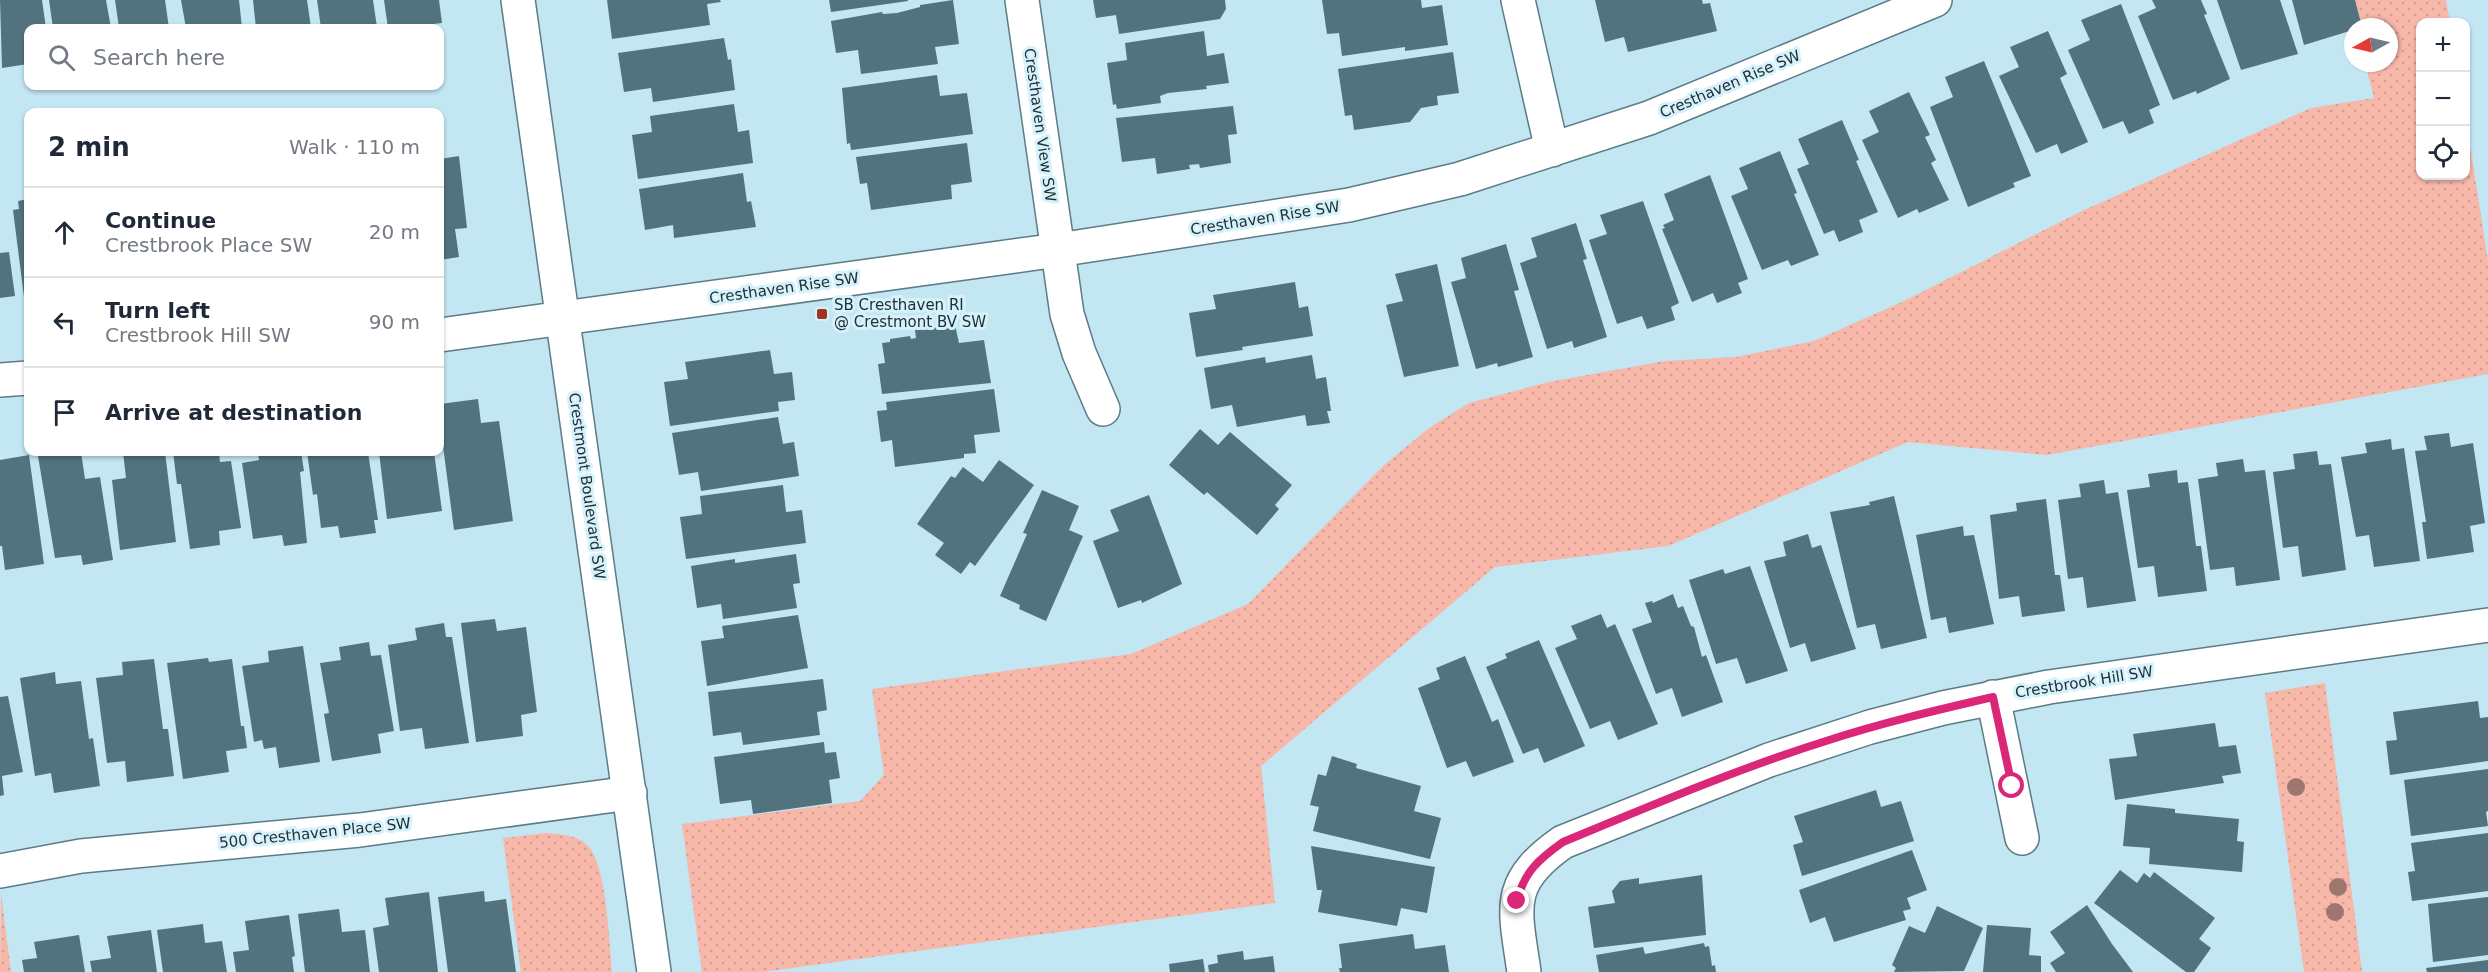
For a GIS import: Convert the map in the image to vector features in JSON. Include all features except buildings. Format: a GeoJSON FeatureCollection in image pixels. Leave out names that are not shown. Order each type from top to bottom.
{"type":"FeatureCollection","features":[{"type":"Feature","properties":{"kind":"street","name":"Crestmont Boulevard SW"},"geometry":{"type":"LineString","coordinates":[[519,0],[654,972]]}},
{"type":"Feature","properties":{"kind":"street","name":"Cresthaven View SW"},"geometry":{"type":"LineString","coordinates":[[1022,0],[1067,314],[1079,353],[1103,409]]}},
{"type":"Feature","properties":{"kind":"street"},"geometry":{"type":"LineString","coordinates":[[1518,0],[1552,150]]}},
{"type":"Feature","properties":{"kind":"street","name":"Cresthaven Rise SW"},"geometry":{"type":"LineString","coordinates":[[444,334],[1058,250],[1349,206],[1460,179],[1649,118],[1935,0]]}},
{"type":"Feature","properties":{"kind":"street"},"geometry":{"type":"LineString","coordinates":[[0,380],[24,378]]}},
{"type":"Feature","properties":{"kind":"street","name":"Crestbrook Hill SW"},"geometry":{"type":"LineString","coordinates":[[1524,972],[1516,918],[1521,884],[1540,858],[1563,842],[1652,805],[1802,748],[1870,727],[1993,697],[2488,625]]}},
{"type":"Feature","properties":{"kind":"street"},"geometry":{"type":"LineString","coordinates":[[1993,697],[2022,838]]}},
{"type":"Feature","properties":{"kind":"street","name":"500 Cresthaven Place SW"},"geometry":{"type":"LineString","coordinates":[[0,871],[81,856],[360,830],[630,793]]}},
{"type":"Feature","properties":{"kind":"shaded area"},"geometry":{"type":"Polygon","coordinates":[[[2349,0],[2446,0],[2449,18],[2416,18],[2416,180],[2470,180],[2470,146],[2488,261],[2488,374],[2047,455],[1908,442],[1668,546],[1495,567],[1261,766],[1275,903],[762,972],[702,972],[682,824],[860,801],[884,775],[872,689],[1131,654],[1248,604],[1383,466],[1429,428],[1469,403],[1549,382],[1664,361],[1736,357],[1814,341],[1904,301],[2080,212],[2311,108],[2374,98],[2367,72],[2398,72],[2398,18],[2354,18],[2349,0]]]}},
{"type":"Feature","properties":{"kind":"shaded area"},"geometry":{"type":"Polygon","coordinates":[[[2325,683],[2362,972],[2304,972],[2265,693],[2325,683]]]}},
{"type":"Feature","properties":{"kind":"shaded area"},"geometry":{"type":"Polygon","coordinates":[[[545,833],[580,840],[589,847],[595,857],[606,906],[612,972],[521,972],[503,838],[545,833]]]}},
{"type":"Feature","properties":{"kind":"shaded area"},"geometry":{"type":"Polygon","coordinates":[[[1,893],[11,972],[0,972],[1,893]]]}},
{"type":"Feature","properties":{"kind":"place","name":"SB Cresthaven RI @ Crestmont BV SW"},"geometry":{"type":"Point","coordinates":[822,314]}},
{"type":"Feature","properties":{"kind":"route"},"geometry":{"type":"LineString","coordinates":[[1517,901],[1521,884],[1529,870],[1540,858],[1563,842],[1769,760],[1870,727],[1943,708],[1993,697],[2012,786]]}}]}
